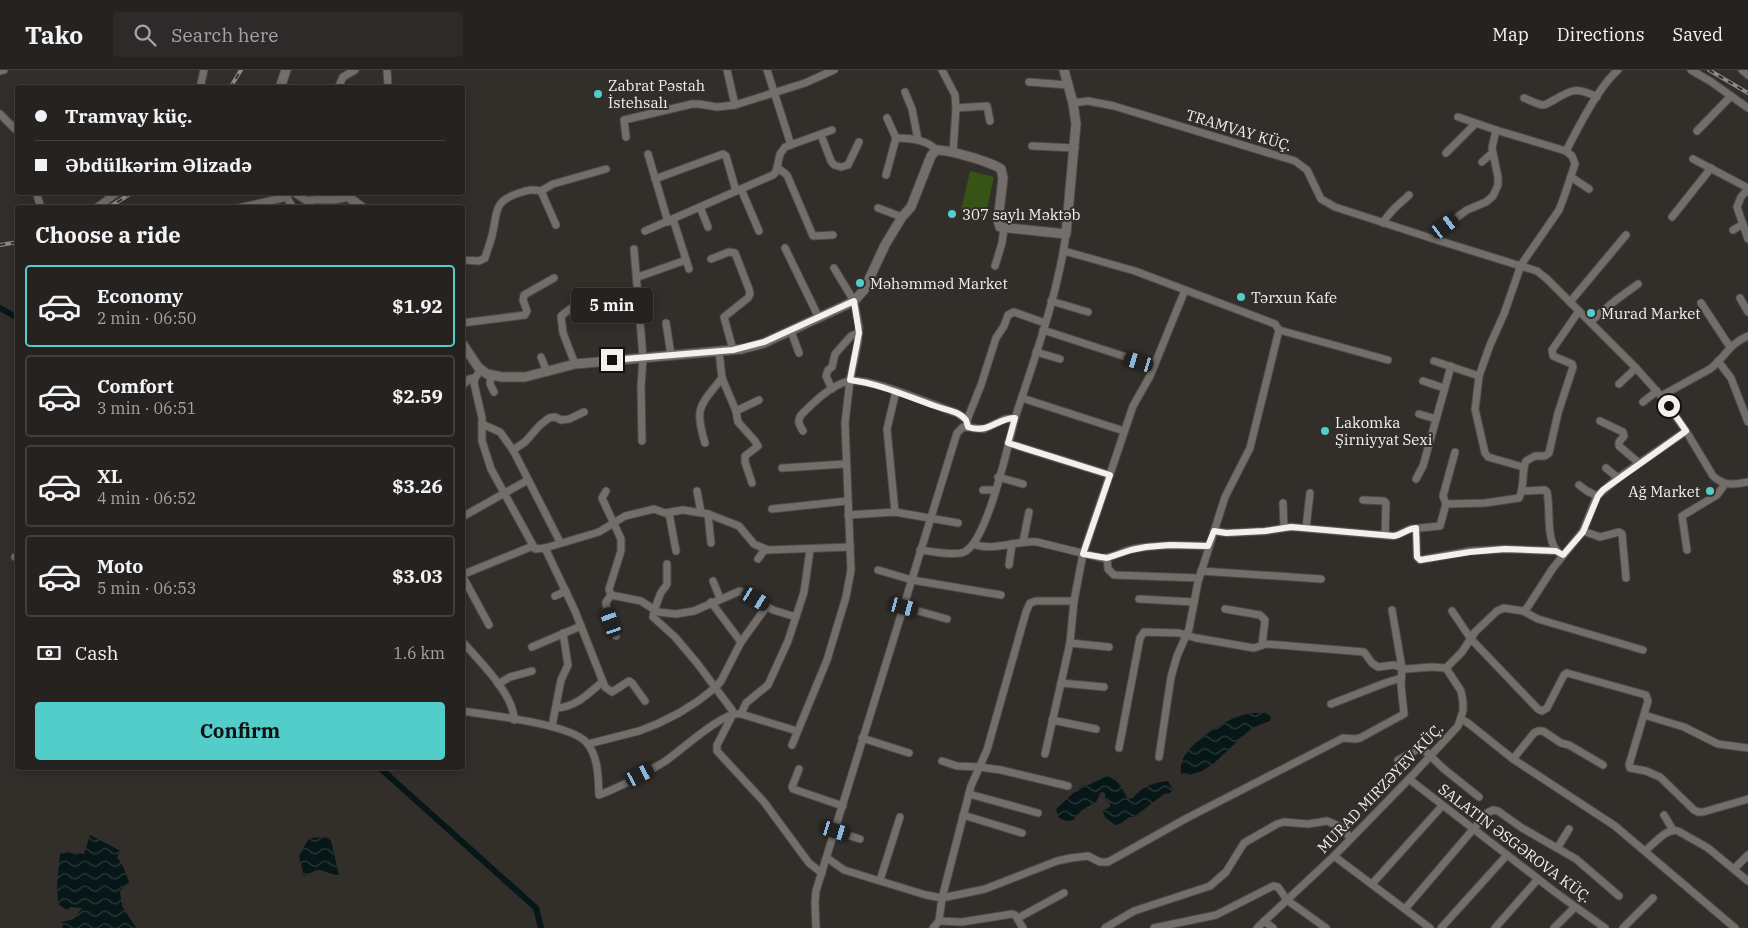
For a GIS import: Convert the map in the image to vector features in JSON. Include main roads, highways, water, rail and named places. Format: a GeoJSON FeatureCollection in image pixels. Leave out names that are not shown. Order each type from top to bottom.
{"type":"FeatureCollection","features":[{"type":"Feature","properties":{"kind":"water"},"geometry":{"type":"Polygon","coordinates":[[[1266,713],[1271,717],[1270,721],[1252,728],[1213,764],[1202,771],[1189,775],[1181,774],[1181,765],[1187,752],[1209,732],[1236,717],[1247,714],[1266,713]]]}},
{"type":"Feature","properties":{"kind":"water"},"geometry":{"type":"Polygon","coordinates":[[[1111,776],[1120,785],[1128,799],[1133,798],[1144,788],[1157,783],[1168,781],[1173,790],[1170,793],[1164,794],[1134,817],[1129,817],[1120,824],[1115,825],[1105,817],[1102,811],[1110,807],[1110,803],[1105,798],[1105,793],[1101,792],[1096,802],[1082,810],[1073,820],[1066,821],[1059,818],[1056,809],[1081,786],[1111,776]]]}},
{"type":"Feature","properties":{"kind":"water"},"geometry":{"type":"Polygon","coordinates":[[[90,835],[121,851],[117,857],[123,866],[129,882],[120,891],[122,906],[136,928],[63,928],[62,922],[74,919],[82,908],[71,907],[67,910],[58,904],[57,884],[60,854],[70,852],[84,854],[90,835]]]}},
{"type":"Feature","properties":{"kind":"water"},"geometry":{"type":"Polygon","coordinates":[[[330,837],[339,875],[316,870],[304,876],[299,856],[309,838],[330,837]]]}},
{"type":"Feature","properties":{"kind":"waterway"},"geometry":{"type":"LineString","coordinates":[[0,308],[15,316]]}},
{"type":"Feature","properties":{"kind":"waterway"},"geometry":{"type":"LineString","coordinates":[[382,770],[536,908],[541,928]]}},
{"type":"Feature","properties":{"kind":"railway"},"geometry":{"type":"LineString","coordinates":[[232,85],[241,70]]}},
{"type":"Feature","properties":{"kind":"railway"},"geometry":{"type":"LineString","coordinates":[[1709,70],[1748,93]]}},
{"type":"Feature","properties":{"kind":"railway"},"geometry":{"type":"LineString","coordinates":[[113,205],[128,195]]}},
{"type":"Feature","properties":{"kind":"railway"},"geometry":{"type":"LineString","coordinates":[[0,245],[15,242]]}},
{"type":"Feature","properties":{"kind":"place","name":"Zabrat Pəstah İstehsalı"},"geometry":{"type":"Point","coordinates":[598,94]}},
{"type":"Feature","properties":{"kind":"place","name":"307 saylı Məktəb"},"geometry":{"type":"Point","coordinates":[952,214]}},
{"type":"Feature","properties":{"kind":"place","name":"Məhəmməd Market"},"geometry":{"type":"Point","coordinates":[860,283]}},
{"type":"Feature","properties":{"kind":"place","name":"Tərxun Kafe"},"geometry":{"type":"Point","coordinates":[1241,297]}},
{"type":"Feature","properties":{"kind":"place","name":"Murad Market"},"geometry":{"type":"Point","coordinates":[1591,313]}},
{"type":"Feature","properties":{"kind":"place","name":"Lakomka Şirniyyat Sexi"},"geometry":{"type":"Point","coordinates":[1325,431]}},
{"type":"Feature","properties":{"kind":"place","name":"Ağ Market"},"geometry":{"type":"Point","coordinates":[1710,491]}}]}
